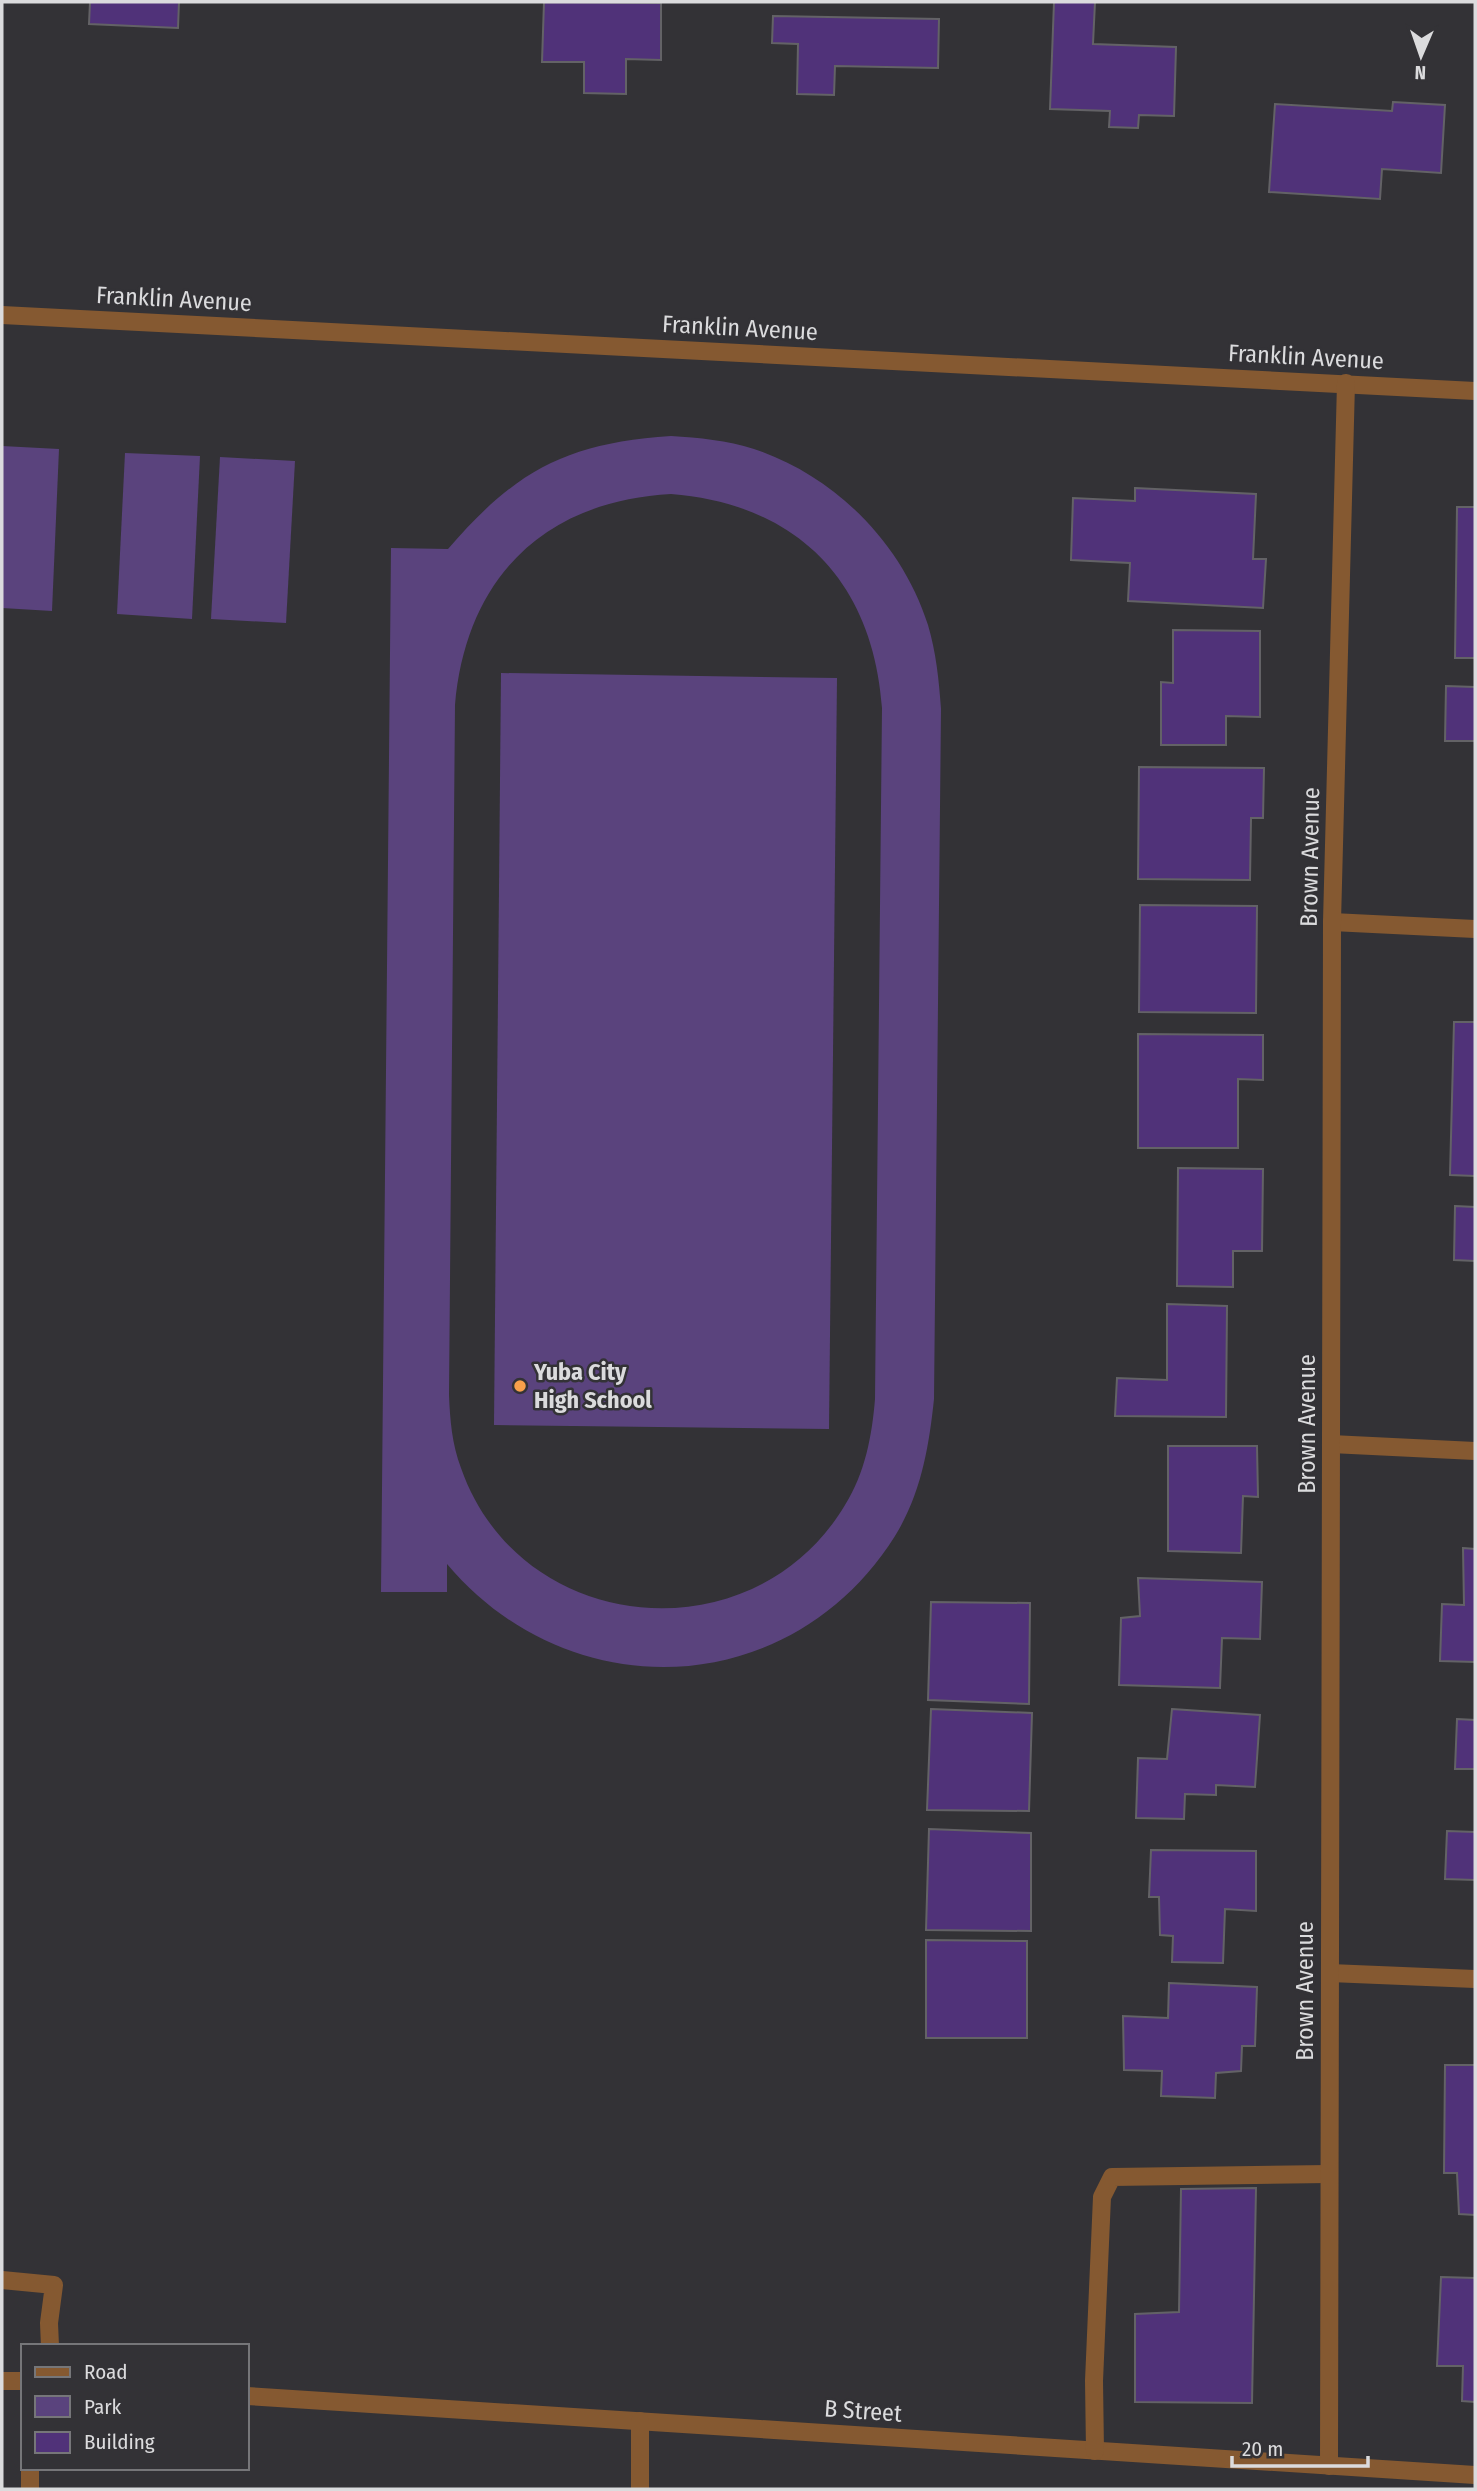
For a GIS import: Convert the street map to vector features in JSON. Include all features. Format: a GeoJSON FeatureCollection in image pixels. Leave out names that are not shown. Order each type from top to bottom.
{"type":"FeatureCollection","features":[{"type":"Feature","properties":{"kind":"street","name":"Franklin Avenue"},"geometry":{"type":"LineString","coordinates":[[2,315],[1475,391]]}},
{"type":"Feature","properties":{"kind":"street","name":"Brown Avenue"},"geometry":{"type":"LineString","coordinates":[[1329,2466],[1332,922],[1346,383]]}},
{"type":"Feature","properties":{"kind":"street"},"geometry":{"type":"LineString","coordinates":[[1332,922],[1475,929]]}},
{"type":"Feature","properties":{"kind":"street"},"geometry":{"type":"LineString","coordinates":[[1331,1444],[1475,1451]]}},
{"type":"Feature","properties":{"kind":"street"},"geometry":{"type":"LineString","coordinates":[[1330,1973],[1475,1979]]}},
{"type":"Feature","properties":{"kind":"street"},"geometry":{"type":"LineString","coordinates":[[1094,2451],[1094,2381],[1102,2197],[1112,2177],[1329,2174]]}},
{"type":"Feature","properties":{"kind":"street"},"geometry":{"type":"LineString","coordinates":[[2,2280],[54,2285],[49,2323],[50,2344]]}},
{"type":"Feature","properties":{"kind":"street"},"geometry":{"type":"LineString","coordinates":[[2,2381],[21,2381]]}},
{"type":"Feature","properties":{"kind":"street","name":"B Street"},"geometry":{"type":"LineString","coordinates":[[248,2396],[1329,2466],[1446,2481],[1475,2475]]}},
{"type":"Feature","properties":{"kind":"street"},"geometry":{"type":"LineString","coordinates":[[640,2421],[640,2489]]}},
{"type":"Feature","properties":{"kind":"street"},"geometry":{"type":"LineString","coordinates":[[30,2470],[30,2489]]}},
{"type":"Feature","properties":{"kind":"green space"},"geometry":{"type":"Polygon","coordinates":[[[671,436],[713,440],[754,449],[812,476],[862,516],[883,540],[916,595],[933,645],[941,709],[934,1399],[922,1470],[911,1504],[895,1536],[851,1590],[799,1630],[741,1656],[679,1667],[616,1663],[555,1645],[498,1612],[447,1564],[447,1592],[381,1592],[391,548],[448,549],[497,499],[521,480],[573,454],[634,440],[671,436]],[[671,494],[626,500],[585,512],[550,530],[520,554],[495,584],[476,619],[462,660],[455,705],[449,1395],[454,1441],[461,1468],[491,1524],[533,1567],[584,1594],[641,1607],[699,1605],[755,1588],[805,1554],[845,1505],[858,1480],[872,1427],[875,1399],[882,708],[876,663],[863,623],[845,588],[821,558],[791,533],[756,514],[716,501],[671,494]]]}},
{"type":"Feature","properties":{"kind":"green space"},"geometry":{"type":"Polygon","coordinates":[[[2,446],[59,449],[52,611],[2,608],[2,446]]]}},
{"type":"Feature","properties":{"kind":"green space"},"geometry":{"type":"Polygon","coordinates":[[[125,453],[200,456],[192,619],[117,614],[125,453]]]}},
{"type":"Feature","properties":{"kind":"green space"},"geometry":{"type":"Polygon","coordinates":[[[220,457],[295,461],[286,623],[211,619],[220,457]]]}},
{"type":"Feature","properties":{"kind":"green space"},"geometry":{"type":"Polygon","coordinates":[[[501,673],[837,678],[829,1429],[494,1425],[501,673]]]}},
{"type":"Feature","properties":{"kind":"building"},"geometry":{"type":"Polygon","coordinates":[[[90,2],[179,2],[178,28],[89,24],[90,2]]]}},
{"type":"Feature","properties":{"kind":"building"},"geometry":{"type":"Polygon","coordinates":[[[544,2],[661,3],[661,60],[626,59],[626,94],[584,93],[584,62],[542,62],[544,2]]]}},
{"type":"Feature","properties":{"kind":"building"},"geometry":{"type":"Polygon","coordinates":[[[1054,2],[1095,2],[1093,44],[1176,47],[1174,116],[1139,115],[1138,128],[1109,127],[1110,111],[1050,109],[1054,2]]]}},
{"type":"Feature","properties":{"kind":"building"},"geometry":{"type":"Polygon","coordinates":[[[773,16],[939,19],[938,68],[835,66],[834,95],[797,94],[798,44],[772,43],[773,16]]]}},
{"type":"Feature","properties":{"kind":"building"},"geometry":{"type":"Polygon","coordinates":[[[1393,102],[1445,105],[1441,173],[1382,169],[1380,199],[1269,192],[1275,104],[1392,111],[1393,102]]]}},
{"type":"Feature","properties":{"kind":"building"},"geometry":{"type":"Polygon","coordinates":[[[1135,488],[1256,494],[1253,559],[1266,559],[1263,608],[1128,601],[1130,563],[1071,560],[1073,498],[1135,501],[1135,488]]]}},
{"type":"Feature","properties":{"kind":"building"},"geometry":{"type":"Polygon","coordinates":[[[1457,507],[1475,507],[1475,658],[1455,658],[1457,507]]]}},
{"type":"Feature","properties":{"kind":"building"},"geometry":{"type":"Polygon","coordinates":[[[1173,630],[1260,631],[1260,717],[1226,716],[1226,745],[1161,745],[1161,682],[1173,683],[1173,630]]]}},
{"type":"Feature","properties":{"kind":"building"},"geometry":{"type":"Polygon","coordinates":[[[1446,686],[1475,687],[1475,741],[1445,741],[1446,686]]]}},
{"type":"Feature","properties":{"kind":"building"},"geometry":{"type":"Polygon","coordinates":[[[1139,767],[1264,768],[1263,818],[1251,818],[1250,880],[1138,879],[1139,767]]]}},
{"type":"Feature","properties":{"kind":"building"},"geometry":{"type":"Polygon","coordinates":[[[1140,905],[1257,906],[1256,1013],[1139,1012],[1140,905]]]}},
{"type":"Feature","properties":{"kind":"building"},"geometry":{"type":"Polygon","coordinates":[[[1454,1022],[1475,1022],[1475,1176],[1450,1175],[1454,1022]]]}},
{"type":"Feature","properties":{"kind":"building"},"geometry":{"type":"Polygon","coordinates":[[[1138,1034],[1263,1035],[1263,1080],[1238,1079],[1238,1148],[1138,1148],[1138,1034]]]}},
{"type":"Feature","properties":{"kind":"building"},"geometry":{"type":"Polygon","coordinates":[[[1178,1168],[1263,1169],[1262,1251],[1233,1251],[1233,1287],[1177,1286],[1178,1168]]]}},
{"type":"Feature","properties":{"kind":"building"},"geometry":{"type":"Polygon","coordinates":[[[1455,1206],[1475,1207],[1475,1261],[1454,1260],[1455,1206]]]}},
{"type":"Feature","properties":{"kind":"building"},"geometry":{"type":"Polygon","coordinates":[[[1167,1304],[1227,1306],[1226,1417],[1115,1416],[1117,1378],[1167,1380],[1167,1304]]]}},
{"type":"Feature","properties":{"kind":"building"},"geometry":{"type":"Polygon","coordinates":[[[1168,1446],[1257,1446],[1258,1497],[1243,1496],[1241,1553],[1168,1551],[1168,1446]]]}},
{"type":"Feature","properties":{"kind":"building"},"geometry":{"type":"Polygon","coordinates":[[[1463,1548],[1475,1549],[1475,1662],[1440,1661],[1442,1604],[1464,1605],[1463,1548]]]}},
{"type":"Feature","properties":{"kind":"building"},"geometry":{"type":"Polygon","coordinates":[[[1138,1578],[1262,1582],[1260,1639],[1222,1638],[1220,1688],[1119,1685],[1121,1618],[1140,1616],[1138,1578]]]}},
{"type":"Feature","properties":{"kind":"building"},"geometry":{"type":"Polygon","coordinates":[[[931,1602],[1030,1603],[1029,1704],[928,1700],[931,1602]]]}},
{"type":"Feature","properties":{"kind":"building"},"geometry":{"type":"Polygon","coordinates":[[[931,1709],[1032,1713],[1029,1811],[927,1810],[931,1709]]]}},
{"type":"Feature","properties":{"kind":"building"},"geometry":{"type":"Polygon","coordinates":[[[1172,1709],[1260,1715],[1255,1787],[1216,1785],[1216,1795],[1185,1794],[1184,1819],[1136,1818],[1138,1758],[1167,1759],[1172,1709]]]}},
{"type":"Feature","properties":{"kind":"building"},"geometry":{"type":"Polygon","coordinates":[[[1457,1719],[1475,1720],[1475,1769],[1455,1769],[1457,1719]]]}},
{"type":"Feature","properties":{"kind":"building"},"geometry":{"type":"Polygon","coordinates":[[[929,1829],[1031,1833],[1031,1931],[926,1930],[929,1829]]]}},
{"type":"Feature","properties":{"kind":"building"},"geometry":{"type":"Polygon","coordinates":[[[1447,1831],[1475,1832],[1475,1880],[1445,1879],[1447,1831]]]}},
{"type":"Feature","properties":{"kind":"building"},"geometry":{"type":"Polygon","coordinates":[[[1151,1850],[1256,1851],[1256,1911],[1225,1909],[1223,1963],[1172,1962],[1173,1936],[1160,1935],[1159,1897],[1149,1897],[1151,1850]]]}},
{"type":"Feature","properties":{"kind":"building"},"geometry":{"type":"Polygon","coordinates":[[[926,1940],[1027,1941],[1027,2038],[926,2038],[926,1940]]]}},
{"type":"Feature","properties":{"kind":"building"},"geometry":{"type":"Polygon","coordinates":[[[1169,1983],[1257,1987],[1255,2046],[1242,2046],[1241,2071],[1216,2073],[1215,2098],[1161,2096],[1162,2071],[1124,2070],[1123,2016],[1168,2018],[1169,1983]]]}},
{"type":"Feature","properties":{"kind":"building"},"geometry":{"type":"Polygon","coordinates":[[[1445,2065],[1475,2065],[1475,2215],[1459,2214],[1457,2173],[1444,2173],[1445,2065]]]}},
{"type":"Feature","properties":{"kind":"building"},"geometry":{"type":"Polygon","coordinates":[[[1256,2188],[1252,2403],[1135,2402],[1135,2314],[1179,2312],[1181,2189],[1256,2188]]]}},
{"type":"Feature","properties":{"kind":"building"},"geometry":{"type":"Polygon","coordinates":[[[1441,2277],[1475,2278],[1475,2402],[1462,2401],[1463,2366],[1437,2366],[1441,2277]]]}},
{"type":"Feature","properties":{"kind":"place","name":"Yuba City High School"},"geometry":{"type":"Point","coordinates":[520,1386]}}]}
